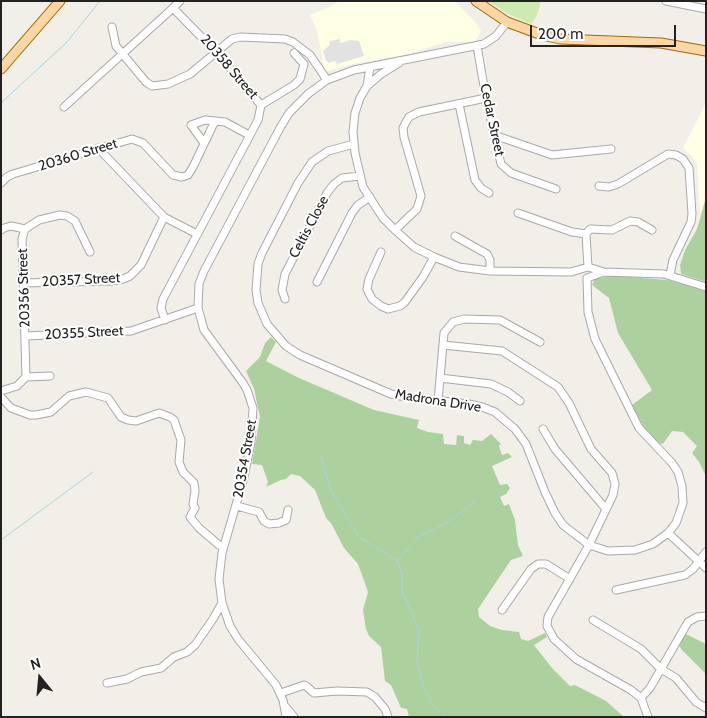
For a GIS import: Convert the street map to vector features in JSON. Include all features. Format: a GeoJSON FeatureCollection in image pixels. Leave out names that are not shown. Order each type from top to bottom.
{"type":"FeatureCollection","features":[{"type":"Feature","properties":{"kind":"main road"},"geometry":{"type":"LineString","coordinates":[[1,69],[60,1]]}},
{"type":"Feature","properties":{"kind":"main road"},"geometry":{"type":"LineString","coordinates":[[476,1],[507,22],[542,35],[560,39],[661,43],[706,51]]}},
{"type":"Feature","properties":{"kind":"street"},"geometry":{"type":"LineString","coordinates":[[64,107],[180,1]]}},
{"type":"Feature","properties":{"kind":"street"},"geometry":{"type":"LineString","coordinates":[[666,1],[706,9]]}},
{"type":"Feature","properties":{"kind":"street","name":"20358 Street"},"geometry":{"type":"LineString","coordinates":[[165,320],[161,308],[163,299],[260,116],[261,105],[217,53],[174,8]]}},
{"type":"Feature","properties":{"kind":"street","name":"20354 Street"},"geometry":{"type":"LineString","coordinates":[[286,717],[281,693],[238,639],[230,626],[222,603],[219,574],[224,547],[237,506],[251,442],[253,408],[243,383],[204,330],[198,308],[199,284],[280,128],[297,103],[327,80],[341,74],[489,42],[507,22]]}},
{"type":"Feature","properties":{"kind":"street"},"geometry":{"type":"LineString","coordinates":[[112,27],[116,46],[146,82],[152,86],[168,84],[190,74],[217,53],[226,43],[235,38],[286,39],[293,42],[303,48],[327,80]]}},
{"type":"Feature","properties":{"kind":"street","name":"Cedar Street"},"geometry":{"type":"LineString","coordinates":[[477,46],[499,160],[504,168],[511,173],[556,189]]}},
{"type":"Feature","properties":{"kind":"street"},"geometry":{"type":"LineString","coordinates":[[261,105],[298,82],[303,72],[304,63],[294,53]]}},
{"type":"Feature","properties":{"kind":"street"},"geometry":{"type":"LineString","coordinates":[[367,86],[381,74],[409,59]]}},
{"type":"Feature","properties":{"kind":"street"},"geometry":{"type":"LineString","coordinates":[[370,67],[367,86],[355,113],[353,132],[360,176],[363,187],[383,218],[414,247],[459,267],[490,271],[604,272],[670,276],[706,287]]}},
{"type":"Feature","properties":{"kind":"street"},"geometry":{"type":"LineString","coordinates":[[395,230],[417,208],[421,196],[404,137],[404,128],[409,117],[419,112],[486,98]]}},
{"type":"Feature","properties":{"kind":"street"},"geometry":{"type":"LineString","coordinates":[[459,104],[475,180],[480,188],[489,193]]}},
{"type":"Feature","properties":{"kind":"street"},"geometry":{"type":"LineString","coordinates":[[204,143],[191,125],[208,120],[224,122],[249,134]]}},
{"type":"Feature","properties":{"kind":"street","name":"20360 Street"},"geometry":{"type":"LineString","coordinates":[[1,183],[7,177],[128,140],[143,143],[173,175],[182,177],[188,175],[193,167],[216,121]]}},
{"type":"Feature","properties":{"kind":"street"},"geometry":{"type":"LineString","coordinates":[[494,135],[552,156],[611,149]]}},
{"type":"Feature","properties":{"kind":"street","name":"Madrona Drive"},"geometry":{"type":"LineString","coordinates":[[354,144],[328,151],[319,156],[306,170],[262,253],[258,264],[256,284],[260,308],[267,324],[286,346],[300,355],[391,394],[405,398],[482,407],[495,412],[505,419],[526,444],[555,513],[563,525],[589,545],[608,551],[636,550],[653,544],[668,533],[676,523],[682,509],[683,493],[680,478],[672,463],[639,428],[595,339],[588,312],[586,234]]}},
{"type":"Feature","properties":{"kind":"street"},"geometry":{"type":"LineString","coordinates":[[98,148],[164,217],[197,234]]}},
{"type":"Feature","properties":{"kind":"street"},"geometry":{"type":"LineString","coordinates":[[598,186],[618,184],[668,154],[676,154],[683,159],[689,168],[692,214],[691,222],[673,260],[670,276]]}},
{"type":"Feature","properties":{"kind":"street","name":"Celtis Close"},"geometry":{"type":"LineString","coordinates":[[285,299],[282,290],[285,274],[327,193],[342,178],[360,176]]}},
{"type":"Feature","properties":{"kind":"street"},"geometry":{"type":"LineString","coordinates":[[317,282],[352,213],[358,205],[370,197]]}},
{"type":"Feature","properties":{"kind":"street"},"geometry":{"type":"LineString","coordinates":[[518,213],[572,232],[586,234],[593,228],[612,230],[630,221],[638,222],[652,230]]}},
{"type":"Feature","properties":{"kind":"street","name":"20356 Street"},"geometry":{"type":"LineString","coordinates":[[26,377],[22,239],[25,229],[39,220],[60,215],[68,216],[75,221],[90,252]]}},
{"type":"Feature","properties":{"kind":"street","name":"20357 Street"},"geometry":{"type":"LineString","coordinates":[[23,283],[110,281],[130,276],[141,266],[164,217]]}},
{"type":"Feature","properties":{"kind":"street"},"geometry":{"type":"LineString","coordinates":[[1,230],[11,226],[25,229]]}},
{"type":"Feature","properties":{"kind":"street"},"geometry":{"type":"LineString","coordinates":[[455,236],[487,254],[490,260],[490,271]]}},
{"type":"Feature","properties":{"kind":"street"},"geometry":{"type":"LineString","coordinates":[[381,252],[369,279],[367,289],[372,299],[388,309],[400,306],[405,302],[423,277],[434,257]]}},
{"type":"Feature","properties":{"kind":"street","name":"20355 Street"},"geometry":{"type":"LineString","coordinates":[[26,336],[131,331],[198,308]]}},
{"type":"Feature","properties":{"kind":"street"},"geometry":{"type":"LineString","coordinates":[[438,401],[444,333],[453,322],[464,319],[500,320],[540,342]]}},
{"type":"Feature","properties":{"kind":"street"},"geometry":{"type":"LineString","coordinates":[[443,345],[502,351],[558,388],[563,393],[591,449],[614,477],[615,487],[606,509],[589,545],[548,617],[547,626],[550,633],[576,658],[631,690],[641,698],[648,717]]}},
{"type":"Feature","properties":{"kind":"street"},"geometry":{"type":"LineString","coordinates":[[1,391],[21,384],[26,377],[50,376]]}},
{"type":"Feature","properties":{"kind":"street"},"geometry":{"type":"LineString","coordinates":[[440,378],[491,384],[508,392],[520,401]]}},
{"type":"Feature","properties":{"kind":"street"},"geometry":{"type":"LineString","coordinates":[[1,397],[11,408],[30,415],[36,415],[51,412],[69,396],[86,392],[108,398],[121,417],[128,420],[136,420],[159,413],[170,417],[174,420],[182,440],[179,462],[183,472],[194,483],[193,504],[195,508],[190,517],[199,528],[224,547]]}},
{"type":"Feature","properties":{"kind":"street"},"geometry":{"type":"LineString","coordinates":[[543,429],[555,449],[606,509]]}},
{"type":"Feature","properties":{"kind":"street"},"geometry":{"type":"LineString","coordinates":[[237,506],[258,512],[264,521],[269,524],[286,520],[288,510]]}},
{"type":"Feature","properties":{"kind":"street"},"geometry":{"type":"LineString","coordinates":[[668,533],[706,568]]}},
{"type":"Feature","properties":{"kind":"street"},"geometry":{"type":"LineString","coordinates":[[616,590],[681,576],[688,573],[706,552]]}},
{"type":"Feature","properties":{"kind":"street"},"geometry":{"type":"LineString","coordinates":[[502,610],[531,568],[538,564],[546,564],[570,579]]}},
{"type":"Feature","properties":{"kind":"street"},"geometry":{"type":"LineString","coordinates":[[107,683],[161,668],[174,657],[187,652],[195,645],[222,603]]}},
{"type":"Feature","properties":{"kind":"street"},"geometry":{"type":"LineString","coordinates":[[641,698],[650,688],[688,622],[697,617],[706,616]]}},
{"type":"Feature","properties":{"kind":"street"},"geometry":{"type":"LineString","coordinates":[[593,620],[641,649],[661,669],[676,678],[696,702],[706,708]]}},
{"type":"Feature","properties":{"kind":"street"},"geometry":{"type":"LineString","coordinates":[[281,693],[304,685],[314,693],[337,691],[367,692],[373,695],[385,709],[388,717]]}},
{"type":"Feature","properties":{"kind":"street"},"geometry":{"type":"LineString","coordinates":[[284,706],[294,717]]}},
{"type":"Feature","properties":{"kind":"shaded area"},"geometry":{"type":"Polygon","coordinates":[[[339,1],[455,1],[481,31],[475,42],[446,42],[408,54],[353,64],[325,72],[317,31],[310,15],[339,1]]]}},
{"type":"Feature","properties":{"kind":"shaded area"},"geometry":{"type":"Polygon","coordinates":[[[340,39],[340,43],[351,40],[359,41],[364,56],[337,64],[335,61],[328,63],[323,51],[329,46],[330,41],[340,39]]]}},
{"type":"Feature","properties":{"kind":"shaded area"},"geometry":{"type":"Polygon","coordinates":[[[706,103],[706,282],[681,274],[680,265],[685,250],[697,229],[700,215],[697,164],[683,148],[706,103]]]}},
{"type":"Feature","properties":{"kind":"green space"},"geometry":{"type":"Polygon","coordinates":[[[488,1],[539,1],[540,5],[536,17],[531,24],[508,14],[488,1]]]}},
{"type":"Feature","properties":{"kind":"green space"},"geometry":{"type":"Polygon","coordinates":[[[706,197],[706,282],[681,274],[680,265],[685,250],[697,229],[706,197]]]}},
{"type":"Feature","properties":{"kind":"green space"},"geometry":{"type":"Polygon","coordinates":[[[616,276],[668,280],[706,291],[706,476],[692,453],[697,446],[683,432],[672,431],[663,444],[659,443],[646,431],[632,405],[652,390],[618,333],[609,298],[592,285],[595,278],[616,276]]]}},
{"type":"Feature","properties":{"kind":"green space"},"geometry":{"type":"Polygon","coordinates":[[[271,337],[276,342],[266,361],[299,378],[374,410],[419,420],[417,428],[443,434],[444,444],[456,445],[457,435],[464,436],[464,443],[470,445],[473,440],[482,441],[491,434],[501,444],[499,446],[502,455],[508,453],[512,457],[492,466],[500,485],[507,484],[510,488],[506,494],[500,497],[504,506],[509,504],[515,520],[518,545],[523,556],[511,560],[478,609],[479,617],[490,626],[519,632],[521,639],[528,641],[545,633],[547,637],[534,645],[552,668],[570,686],[575,685],[606,701],[624,717],[409,717],[407,709],[401,708],[391,685],[385,681],[381,647],[369,636],[366,629],[363,610],[368,592],[358,564],[344,548],[331,523],[326,518],[315,490],[300,476],[291,474],[286,479],[266,487],[268,482],[262,465],[252,464],[260,417],[254,389],[246,371],[260,357],[265,343],[271,337]]]}},
{"type":"Feature","properties":{"kind":"green space"},"geometry":{"type":"Polygon","coordinates":[[[684,633],[706,644],[706,674],[678,644],[684,633]]]}},
{"type":"Feature","properties":{"kind":"waterway"},"geometry":{"type":"LineString","coordinates":[[1,103],[67,42],[100,1]]}},
{"type":"Feature","properties":{"kind":"waterway"},"geometry":{"type":"LineString","coordinates":[[321,456],[330,489],[358,536],[397,561],[402,573],[402,590],[419,630],[417,662],[424,689],[435,707],[448,717]]}},
{"type":"Feature","properties":{"kind":"waterway"},"geometry":{"type":"LineString","coordinates":[[1,540],[93,472]]}},
{"type":"Feature","properties":{"kind":"waterway"},"geometry":{"type":"LineString","coordinates":[[398,560],[418,537],[445,524],[476,501]]}}]}
